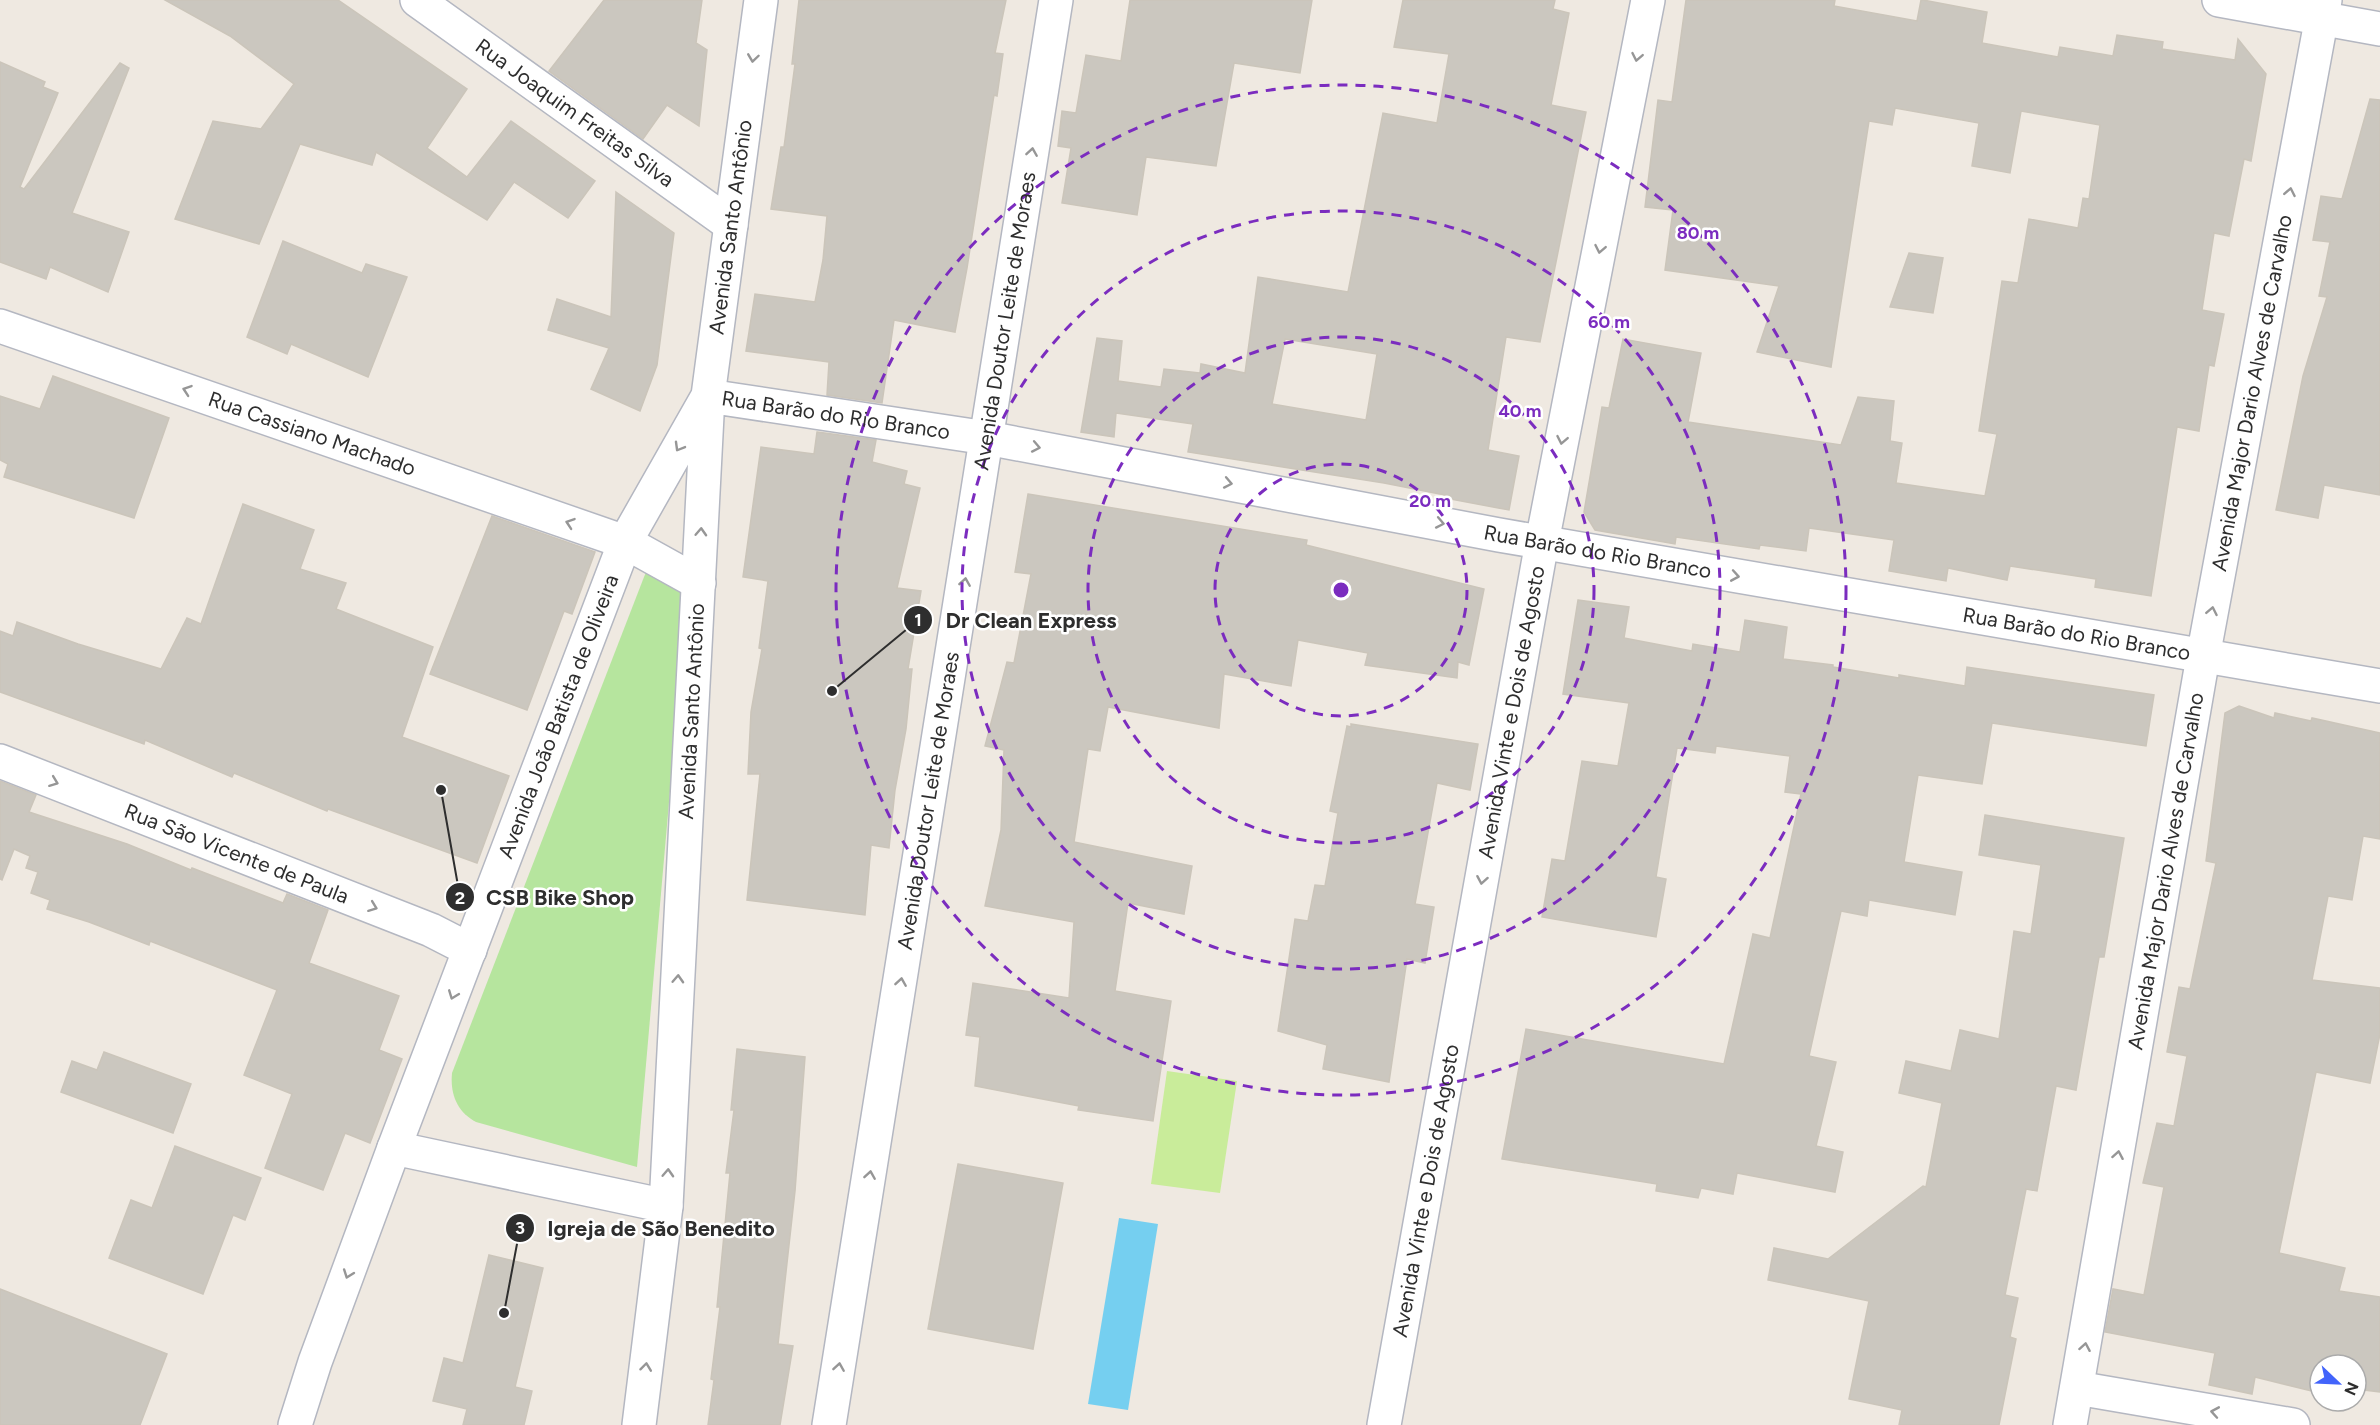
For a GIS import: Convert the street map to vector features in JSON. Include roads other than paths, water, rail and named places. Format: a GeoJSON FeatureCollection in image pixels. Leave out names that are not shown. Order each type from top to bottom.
{"type":"FeatureCollection","features":[{"type":"Feature","properties":{"kind":"street","name":"Rua Joaquim Freitas Silva"},"geometry":{"type":"LineString","coordinates":[[417,0],[731,225]]}},
{"type":"Feature","properties":{"kind":"street","name":"Avenida Santo Antônio"},"geometry":{"type":"LineString","coordinates":[[639,1425],[666,1206],[708,396],[760,0]]}},
{"type":"Feature","properties":{"kind":"street","name":"Avenida Doutor Leite de Moraes"},"geometry":{"type":"LineString","coordinates":[[830,1425],[1056,0]]}},
{"type":"Feature","properties":{"kind":"street","name":"Avenida Vinte e Dois de Agosto"},"geometry":{"type":"LineString","coordinates":[[1384,1425],[1542,542],[1648,0]]}},
{"type":"Feature","properties":{"kind":"street"},"geometry":{"type":"LineString","coordinates":[[2219,0],[2324,9],[2380,29]]}},
{"type":"Feature","properties":{"kind":"street","name":"Avenida Major Dario Alves de Carvalho"},"geometry":{"type":"LineString","coordinates":[[2070,1425],[2203,657],[2324,9]]}},
{"type":"Feature","properties":{"kind":"street","name":"Rua Cassiano Machado"},"geometry":{"type":"LineString","coordinates":[[0,326],[625,542],[699,583]]}},
{"type":"Feature","properties":{"kind":"street","name":"Rua Barão do Rio Branco"},"geometry":{"type":"LineString","coordinates":[[708,396],[987,438],[1542,542],[2380,686]]}},
{"type":"Feature","properties":{"kind":"street","name":"Avenida João Batista de Oliveira"},"geometry":{"type":"LineString","coordinates":[[296,1425],[315,1362],[394,1149],[625,542],[708,396]]}},
{"type":"Feature","properties":{"kind":"street","name":"Rua São Vicente de Paula"},"geometry":{"type":"LineString","coordinates":[[0,761],[431,930],[470,950]]}},
{"type":"Feature","properties":{"kind":"street"},"geometry":{"type":"LineString","coordinates":[[394,1149],[666,1206]]}},
{"type":"Feature","properties":{"kind":"street"},"geometry":{"type":"LineString","coordinates":[[2077,1388],[2293,1425]]}},
{"type":"Feature","properties":{"kind":"water"},"geometry":{"type":"Polygon","coordinates":[[[1119,1218],[1158,1224],[1128,1410],[1088,1404],[1119,1218]]]}},
{"type":"Feature","properties":{"kind":"place","name":"Dr Clean Express"},"geometry":{"type":"Point","coordinates":[832,691]}},
{"type":"Feature","properties":{"kind":"place","name":"CSB Bike Shop"},"geometry":{"type":"Point","coordinates":[441,790]}},
{"type":"Feature","properties":{"kind":"place","name":"Igreja de São Benedito"},"geometry":{"type":"Point","coordinates":[504,1313]}}]}
